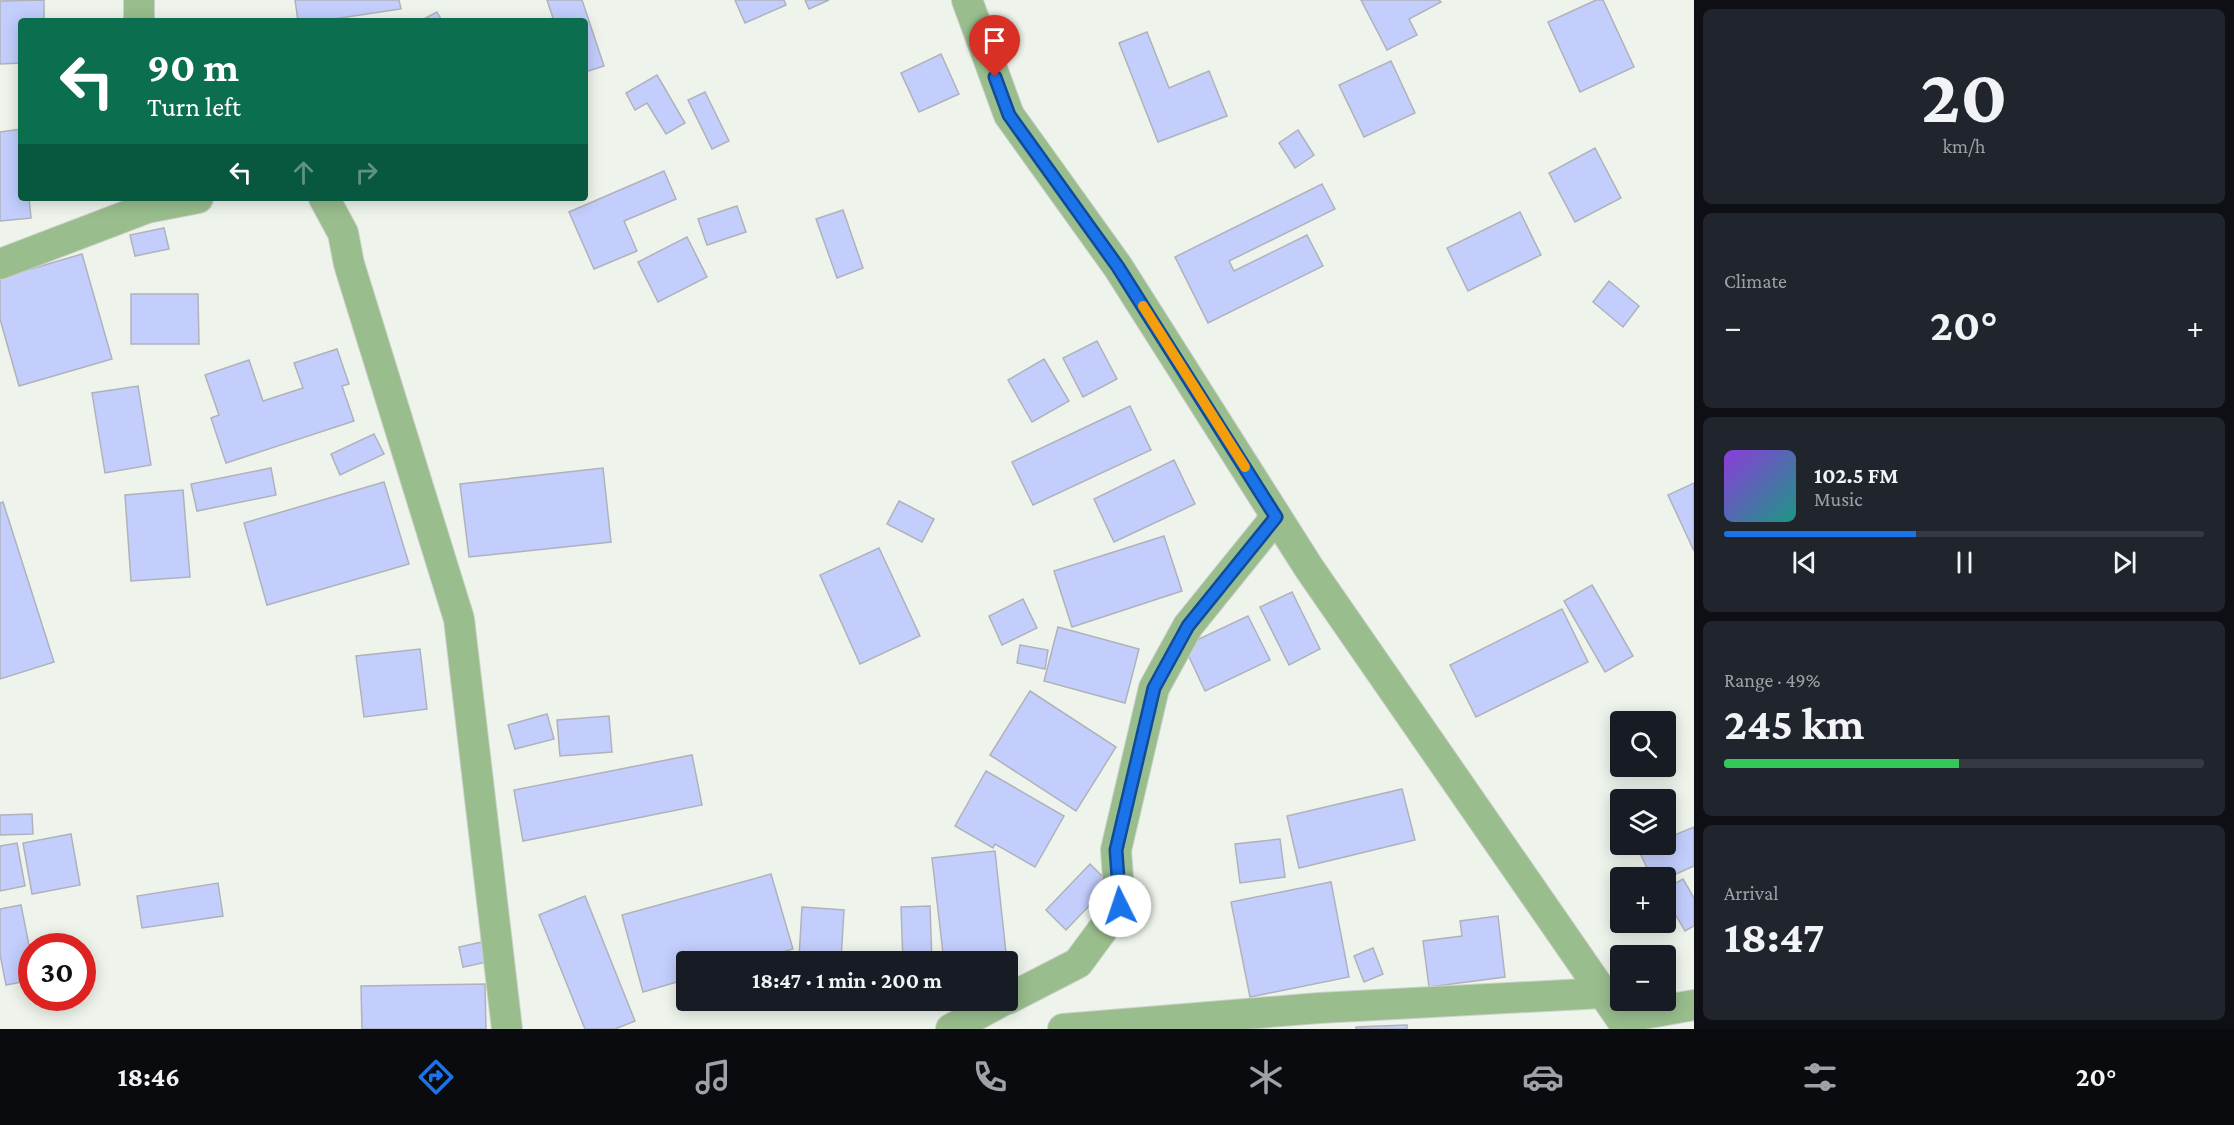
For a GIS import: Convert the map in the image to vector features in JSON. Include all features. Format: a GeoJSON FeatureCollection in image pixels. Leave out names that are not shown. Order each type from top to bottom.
{"type":"FeatureCollection","features":[{"type":"Feature","properties":{"kind":"street"},"geometry":{"type":"LineString","coordinates":[[139,0],[139,18]]}},
{"type":"Feature","properties":{"kind":"street"},"geometry":{"type":"LineString","coordinates":[[967,0],[1009,115],[1118,267],[1316,578],[1625,1024],[1694,1005]]}},
{"type":"Feature","properties":{"kind":"street"},"geometry":{"type":"LineString","coordinates":[[0,264],[147,203],[167,201]]}},
{"type":"Feature","properties":{"kind":"street"},"geometry":{"type":"LineString","coordinates":[[326,201],[343,233],[349,264],[459,619],[507,1029]]}},
{"type":"Feature","properties":{"kind":"street"},"geometry":{"type":"LineString","coordinates":[[1018,994],[1078,963],[1120,906],[1116,850],[1154,688],[1188,626],[1276,517]]}},
{"type":"Feature","properties":{"kind":"street"},"geometry":{"type":"LineString","coordinates":[[1063,1029],[1319,1008],[1603,993]]}},
{"type":"Feature","properties":{"kind":"street"},"geometry":{"type":"LineString","coordinates":[[951,1029],[985,1011]]}},
{"type":"Feature","properties":{"kind":"building"},"geometry":{"type":"Polygon","coordinates":[[[44,0],[44,18],[18,18],[18,63],[0,64],[0,1],[44,0]]]}},
{"type":"Feature","properties":{"kind":"building"},"geometry":{"type":"Polygon","coordinates":[[[295,0],[399,0],[401,9],[340,18],[298,18],[295,0]]]}},
{"type":"Feature","properties":{"kind":"building"},"geometry":{"type":"Polygon","coordinates":[[[547,0],[582,0],[588,18],[553,18],[547,0]]]}},
{"type":"Feature","properties":{"kind":"building"},"geometry":{"type":"Polygon","coordinates":[[[735,0],[784,0],[786,5],[745,23],[735,0]]]}},
{"type":"Feature","properties":{"kind":"building"},"geometry":{"type":"Polygon","coordinates":[[[805,0],[829,0],[809,9],[805,0]]]}},
{"type":"Feature","properties":{"kind":"building"},"geometry":{"type":"Polygon","coordinates":[[[1361,0],[1439,0],[1441,2],[1409,19],[1417,35],[1387,50],[1361,0]]]}},
{"type":"Feature","properties":{"kind":"building"},"geometry":{"type":"Polygon","coordinates":[[[1596,0],[1603,0],[1634,67],[1580,92],[1548,22],[1596,0]]]}},
{"type":"Feature","properties":{"kind":"building"},"geometry":{"type":"Polygon","coordinates":[[[437,12],[440,18],[426,18],[437,12]]]}},
{"type":"Feature","properties":{"kind":"building"},"geometry":{"type":"Polygon","coordinates":[[[588,18],[604,66],[588,71],[588,18]]]}},
{"type":"Feature","properties":{"kind":"building"},"geometry":{"type":"Polygon","coordinates":[[[1147,32],[1169,88],[1209,71],[1227,116],[1158,142],[1119,43],[1147,32]]]}},
{"type":"Feature","properties":{"kind":"building"},"geometry":{"type":"Polygon","coordinates":[[[941,54],[959,94],[919,112],[901,73],[941,54]]]}},
{"type":"Feature","properties":{"kind":"building"},"geometry":{"type":"Polygon","coordinates":[[[1391,61],[1415,113],[1364,137],[1339,85],[1391,61]]]}},
{"type":"Feature","properties":{"kind":"building"},"geometry":{"type":"Polygon","coordinates":[[[657,75],[685,123],[666,134],[647,103],[635,110],[626,93],[657,75]]]}},
{"type":"Feature","properties":{"kind":"building"},"geometry":{"type":"Polygon","coordinates":[[[705,92],[729,141],[712,149],[688,100],[705,92]]]}},
{"type":"Feature","properties":{"kind":"building"},"geometry":{"type":"Polygon","coordinates":[[[18,129],[18,201],[29,201],[31,218],[0,221],[0,132],[18,129]]]}},
{"type":"Feature","properties":{"kind":"building"},"geometry":{"type":"Polygon","coordinates":[[[1298,130],[1314,155],[1295,168],[1279,143],[1298,130]]]}},
{"type":"Feature","properties":{"kind":"building"},"geometry":{"type":"Polygon","coordinates":[[[1595,148],[1621,198],[1575,222],[1549,173],[1595,148]]]}},
{"type":"Feature","properties":{"kind":"building"},"geometry":{"type":"Polygon","coordinates":[[[664,171],[676,199],[624,221],[637,251],[594,269],[569,212],[664,171]]]}},
{"type":"Feature","properties":{"kind":"building"},"geometry":{"type":"Polygon","coordinates":[[[1322,184],[1335,209],[1229,261],[1234,271],[1307,235],[1323,266],[1208,323],[1175,257],[1322,184]]]}},
{"type":"Feature","properties":{"kind":"building"},"geometry":{"type":"Polygon","coordinates":[[[737,206],[746,232],[707,245],[698,219],[737,206]]]}},
{"type":"Feature","properties":{"kind":"building"},"geometry":{"type":"Polygon","coordinates":[[[843,210],[863,268],[837,278],[816,219],[843,210]]]}},
{"type":"Feature","properties":{"kind":"building"},"geometry":{"type":"Polygon","coordinates":[[[1520,212],[1541,255],[1468,291],[1447,248],[1520,212]]]}},
{"type":"Feature","properties":{"kind":"building"},"geometry":{"type":"Polygon","coordinates":[[[164,228],[169,249],[135,256],[130,235],[164,228]]]}},
{"type":"Feature","properties":{"kind":"building"},"geometry":{"type":"Polygon","coordinates":[[[687,237],[707,277],[658,302],[638,262],[687,237]]]}},
{"type":"Feature","properties":{"kind":"building"},"geometry":{"type":"Polygon","coordinates":[[[82,254],[112,359],[19,386],[0,319],[0,278],[82,254]]]}},
{"type":"Feature","properties":{"kind":"building"},"geometry":{"type":"Polygon","coordinates":[[[1609,281],[1639,306],[1623,327],[1593,302],[1609,281]]]}},
{"type":"Feature","properties":{"kind":"building"},"geometry":{"type":"Polygon","coordinates":[[[131,294],[198,294],[199,344],[131,344],[131,294]]]}},
{"type":"Feature","properties":{"kind":"building"},"geometry":{"type":"Polygon","coordinates":[[[1097,341],[1117,379],[1083,397],[1063,358],[1097,341]]]}},
{"type":"Feature","properties":{"kind":"building"},"geometry":{"type":"Polygon","coordinates":[[[337,349],[349,384],[342,386],[354,421],[226,463],[211,418],[219,415],[205,375],[249,360],[263,401],[303,388],[294,363],[337,349]]]}},
{"type":"Feature","properties":{"kind":"building"},"geometry":{"type":"Polygon","coordinates":[[[1044,359],[1069,401],[1032,422],[1008,380],[1044,359]]]}},
{"type":"Feature","properties":{"kind":"building"},"geometry":{"type":"Polygon","coordinates":[[[138,386],[151,465],[105,473],[92,393],[138,386]]]}},
{"type":"Feature","properties":{"kind":"building"},"geometry":{"type":"Polygon","coordinates":[[[1130,406],[1151,450],[1033,505],[1012,462],[1130,406]]]}},
{"type":"Feature","properties":{"kind":"building"},"geometry":{"type":"Polygon","coordinates":[[[374,434],[384,454],[340,475],[331,454],[374,434]]]}},
{"type":"Feature","properties":{"kind":"building"},"geometry":{"type":"Polygon","coordinates":[[[1174,460],[1195,504],[1114,542],[1094,499],[1174,460]]]}},
{"type":"Feature","properties":{"kind":"building"},"geometry":{"type":"Polygon","coordinates":[[[271,468],[276,495],[197,511],[191,484],[271,468]]]}},
{"type":"Feature","properties":{"kind":"building"},"geometry":{"type":"Polygon","coordinates":[[[603,468],[611,542],[469,557],[460,484],[603,468]]]}},
{"type":"Feature","properties":{"kind":"building"},"geometry":{"type":"Polygon","coordinates":[[[384,482],[409,564],[267,605],[244,523],[384,482]]]}},
{"type":"Feature","properties":{"kind":"building"},"geometry":{"type":"Polygon","coordinates":[[[1694,483],[1694,551],[1668,495],[1694,483]]]}},
{"type":"Feature","properties":{"kind":"building"},"geometry":{"type":"Polygon","coordinates":[[[183,490],[190,577],[131,581],[125,495],[183,490]]]}},
{"type":"Feature","properties":{"kind":"building"},"geometry":{"type":"Polygon","coordinates":[[[899,501],[934,519],[922,542],[887,524],[899,501]]]}},
{"type":"Feature","properties":{"kind":"building"},"geometry":{"type":"Polygon","coordinates":[[[3,502],[54,662],[0,679],[0,503],[3,502]]]}},
{"type":"Feature","properties":{"kind":"building"},"geometry":{"type":"Polygon","coordinates":[[[1164,536],[1182,591],[1072,627],[1054,571],[1164,536]]]}},
{"type":"Feature","properties":{"kind":"building"},"geometry":{"type":"Polygon","coordinates":[[[879,548],[920,636],[860,664],[820,575],[879,548]]]}},
{"type":"Feature","properties":{"kind":"building"},"geometry":{"type":"Polygon","coordinates":[[[1592,585],[1633,656],[1605,672],[1564,601],[1592,585]]]}},
{"type":"Feature","properties":{"kind":"building"},"geometry":{"type":"Polygon","coordinates":[[[1292,592],[1320,649],[1289,665],[1260,607],[1292,592]]]}},
{"type":"Feature","properties":{"kind":"building"},"geometry":{"type":"Polygon","coordinates":[[[1023,599],[1037,628],[1002,645],[989,616],[1023,599]]]}},
{"type":"Feature","properties":{"kind":"building"},"geometry":{"type":"Polygon","coordinates":[[[1562,609],[1588,662],[1476,717],[1450,665],[1562,609]]]}},
{"type":"Feature","properties":{"kind":"building"},"geometry":{"type":"Polygon","coordinates":[[[1248,616],[1270,660],[1205,691],[1184,646],[1248,616]]]}},
{"type":"Feature","properties":{"kind":"building"},"geometry":{"type":"Polygon","coordinates":[[[1058,627],[1139,649],[1125,703],[1044,681],[1058,627]]]}},
{"type":"Feature","properties":{"kind":"building"},"geometry":{"type":"Polygon","coordinates":[[[1020,645],[1048,650],[1045,669],[1017,663],[1020,645]]]}},
{"type":"Feature","properties":{"kind":"building"},"geometry":{"type":"Polygon","coordinates":[[[420,649],[427,709],[364,717],[356,656],[420,649]]]}},
{"type":"Feature","properties":{"kind":"building"},"geometry":{"type":"Polygon","coordinates":[[[1030,691],[1116,747],[1076,811],[990,755],[1030,691]]]}},
{"type":"Feature","properties":{"kind":"building"},"geometry":{"type":"Polygon","coordinates":[[[547,714],[554,739],[515,749],[508,725],[547,714]]]}},
{"type":"Feature","properties":{"kind":"building"},"geometry":{"type":"Polygon","coordinates":[[[609,716],[612,752],[560,756],[557,720],[609,716]]]}},
{"type":"Feature","properties":{"kind":"building"},"geometry":{"type":"Polygon","coordinates":[[[692,755],[702,805],[523,841],[514,790],[692,755]]]}},
{"type":"Feature","properties":{"kind":"building"},"geometry":{"type":"Polygon","coordinates":[[[986,771],[1064,816],[1035,867],[995,844],[993,848],[955,826],[986,771]]]}},
{"type":"Feature","properties":{"kind":"building"},"geometry":{"type":"Polygon","coordinates":[[[1402,789],[1415,840],[1299,868],[1287,816],[1402,789]]]}},
{"type":"Feature","properties":{"kind":"building"},"geometry":{"type":"Polygon","coordinates":[[[32,814],[33,834],[0,835],[0,815],[32,814]]]}},
{"type":"Feature","properties":{"kind":"building"},"geometry":{"type":"Polygon","coordinates":[[[1694,827],[1694,866],[1676,874],[1676,867],[1647,867],[1641,855],[1676,855],[1676,834],[1694,827]]]}},
{"type":"Feature","properties":{"kind":"building"},"geometry":{"type":"Polygon","coordinates":[[[71,834],[80,885],[32,894],[23,843],[71,834]]]}},
{"type":"Feature","properties":{"kind":"building"},"geometry":{"type":"Polygon","coordinates":[[[1280,839],[1285,877],[1240,883],[1235,844],[1280,839]]]}},
{"type":"Feature","properties":{"kind":"building"},"geometry":{"type":"Polygon","coordinates":[[[17,843],[25,886],[0,891],[0,846],[17,843]]]}},
{"type":"Feature","properties":{"kind":"building"},"geometry":{"type":"Polygon","coordinates":[[[995,851],[1006,951],[943,951],[932,858],[995,851]]]}},
{"type":"Feature","properties":{"kind":"building"},"geometry":{"type":"Polygon","coordinates":[[[1090,864],[1110,884],[1066,930],[1046,910],[1090,864]]]}},
{"type":"Feature","properties":{"kind":"building"},"geometry":{"type":"Polygon","coordinates":[[[771,874],[793,949],[786,951],[676,951],[676,982],[643,992],[622,915],[771,874]]]}},
{"type":"Feature","properties":{"kind":"building"},"geometry":{"type":"Polygon","coordinates":[[[1683,879],[1694,898],[1694,926],[1685,931],[1676,916],[1676,883],[1683,879]]]}},
{"type":"Feature","properties":{"kind":"building"},"geometry":{"type":"Polygon","coordinates":[[[1331,882],[1349,977],[1250,997],[1231,902],[1331,882]]]}},
{"type":"Feature","properties":{"kind":"building"},"geometry":{"type":"Polygon","coordinates":[[[218,883],[223,916],[142,928],[137,896],[218,883]]]}},
{"type":"Feature","properties":{"kind":"building"},"geometry":{"type":"Polygon","coordinates":[[[585,896],[635,1021],[615,1029],[585,1029],[539,915],[585,896]]]}},
{"type":"Feature","properties":{"kind":"building"},"geometry":{"type":"Polygon","coordinates":[[[21,905],[27,933],[18,933],[18,983],[6,985],[0,954],[0,909],[21,905]]]}},
{"type":"Feature","properties":{"kind":"building"},"geometry":{"type":"Polygon","coordinates":[[[930,906],[932,951],[903,951],[901,907],[930,906]]]}},
{"type":"Feature","properties":{"kind":"building"},"geometry":{"type":"Polygon","coordinates":[[[802,907],[844,910],[842,951],[799,951],[802,907]]]}},
{"type":"Feature","properties":{"kind":"building"},"geometry":{"type":"Polygon","coordinates":[[[1498,916],[1505,977],[1429,987],[1423,941],[1462,936],[1460,921],[1498,916]]]}},
{"type":"Feature","properties":{"kind":"building"},"geometry":{"type":"Polygon","coordinates":[[[482,942],[487,962],[463,967],[459,947],[482,942]]]}},
{"type":"Feature","properties":{"kind":"building"},"geometry":{"type":"Polygon","coordinates":[[[1373,948],[1383,974],[1364,982],[1354,956],[1373,948]]]}},
{"type":"Feature","properties":{"kind":"building"},"geometry":{"type":"Polygon","coordinates":[[[485,984],[486,1029],[362,1029],[361,986],[485,984]]]}},
{"type":"Feature","properties":{"kind":"building"},"geometry":{"type":"Polygon","coordinates":[[[1407,1025],[1407,1029],[1356,1029],[1356,1027],[1407,1025]]]}},
{"type":"Feature","properties":{"kind":"slow traffic"},"geometry":{"type":"LineString","coordinates":[[1143,306],[1245,467]]}},
{"type":"Feature","properties":{"kind":"route"},"geometry":{"type":"LineString","coordinates":[[995,77],[1009,115],[1118,267],[1276,517],[1188,626],[1154,688],[1116,850],[1120,906]]}}]}
